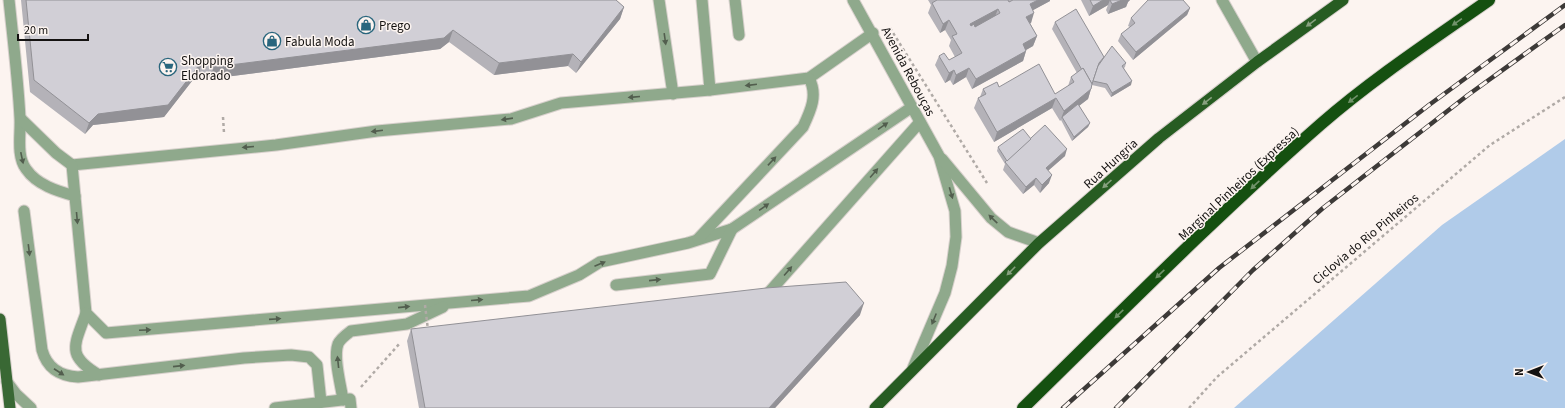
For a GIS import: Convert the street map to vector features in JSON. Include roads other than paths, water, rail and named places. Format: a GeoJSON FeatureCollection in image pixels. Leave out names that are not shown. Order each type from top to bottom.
{"type":"FeatureCollection","features":[{"type":"Feature","properties":{"kind":"highway","name":"Rua Hungria"},"geometry":{"type":"LineString","coordinates":[[875,408],[913,368],[1039,243],[1159,138],[1257,62],[1343,0]]}},
{"type":"Feature","properties":{"kind":"highway","name":"Marginal Pinheiros (Expressa)"},"geometry":{"type":"LineString","coordinates":[[1023,408],[1147,287],[1322,124],[1396,65],[1489,0]]}},
{"type":"Feature","properties":{"kind":"main road"},"geometry":{"type":"LineString","coordinates":[[0,319],[10,408]]}},
{"type":"Feature","properties":{"kind":"street"},"geometry":{"type":"LineString","coordinates":[[9,0],[21,119],[21,154],[24,168],[41,183],[58,191],[75,196]]}},
{"type":"Feature","properties":{"kind":"street"},"geometry":{"type":"LineString","coordinates":[[659,0],[673,94]]}},
{"type":"Feature","properties":{"kind":"street"},"geometry":{"type":"LineString","coordinates":[[702,0],[710,90]]}},
{"type":"Feature","properties":{"kind":"street"},"geometry":{"type":"LineString","coordinates":[[735,0],[738,35]]}},
{"type":"Feature","properties":{"kind":"street","name":"Avenida Rebouças"},"geometry":{"type":"LineString","coordinates":[[853,0],[873,33],[939,156],[991,218],[1008,232],[1039,243]]}},
{"type":"Feature","properties":{"kind":"street"},"geometry":{"type":"LineString","coordinates":[[1222,0],[1257,62]]}},
{"type":"Feature","properties":{"kind":"street"},"geometry":{"type":"LineString","coordinates":[[21,119],[56,153],[72,165],[276,145],[377,131],[510,119],[561,103],[673,94],[809,78],[873,33]]}},
{"type":"Feature","properties":{"kind":"street"},"geometry":{"type":"LineString","coordinates":[[697,240],[803,127],[812,108],[814,88],[809,78]]}},
{"type":"Feature","properties":{"kind":"street"},"geometry":{"type":"LineString","coordinates":[[86,312],[106,333],[529,296],[580,275],[600,262],[697,240],[732,229],[912,107]]}},
{"type":"Feature","properties":{"kind":"street"},"geometry":{"type":"LineString","coordinates":[[762,300],[920,122]]}},
{"type":"Feature","properties":{"kind":"street","name":"Avenida Rebouças"},"geometry":{"type":"LineString","coordinates":[[913,368],[945,293],[956,237],[955,211],[939,156]]}},
{"type":"Feature","properties":{"kind":"street"},"geometry":{"type":"LineString","coordinates":[[72,165],[86,312],[75,351],[78,360],[84,366],[99,375]]}},
{"type":"Feature","properties":{"kind":"street"},"geometry":{"type":"LineString","coordinates":[[24,211],[44,356],[51,367],[65,376],[78,378],[244,358],[291,355],[310,356],[317,365],[321,402]]}},
{"type":"Feature","properties":{"kind":"street"},"geometry":{"type":"LineString","coordinates":[[616,285],[710,274],[732,229]]}},
{"type":"Feature","properties":{"kind":"street"},"geometry":{"type":"LineString","coordinates":[[276,408],[321,402],[348,403],[336,357],[338,343],[345,336],[351,331],[406,324],[448,304]]}},
{"type":"Feature","properties":{"kind":"street"},"geometry":{"type":"LineString","coordinates":[[7,382],[16,394],[31,408]]}},
{"type":"Feature","properties":{"kind":"water"},"geometry":{"type":"Polygon","coordinates":[[[1565,139],[1565,408],[1234,408],[1442,225],[1565,139]]]}},
{"type":"Feature","properties":{"kind":"railway"},"geometry":{"type":"LineString","coordinates":[[1063,408],[1219,268],[1429,105],[1565,5]]}},
{"type":"Feature","properties":{"kind":"railway"},"geometry":{"type":"LineString","coordinates":[[1116,408],[1253,270],[1323,208],[1468,95],[1565,25]]}},
{"type":"Feature","properties":{"kind":"place","name":"Prego"},"geometry":{"type":"Point","coordinates":[366,25]}},
{"type":"Feature","properties":{"kind":"place","name":"Fabula Moda"},"geometry":{"type":"Point","coordinates":[272,41]}},
{"type":"Feature","properties":{"kind":"place","name":"Shopping Eldorado"},"geometry":{"type":"Point","coordinates":[168,67]}}]}
